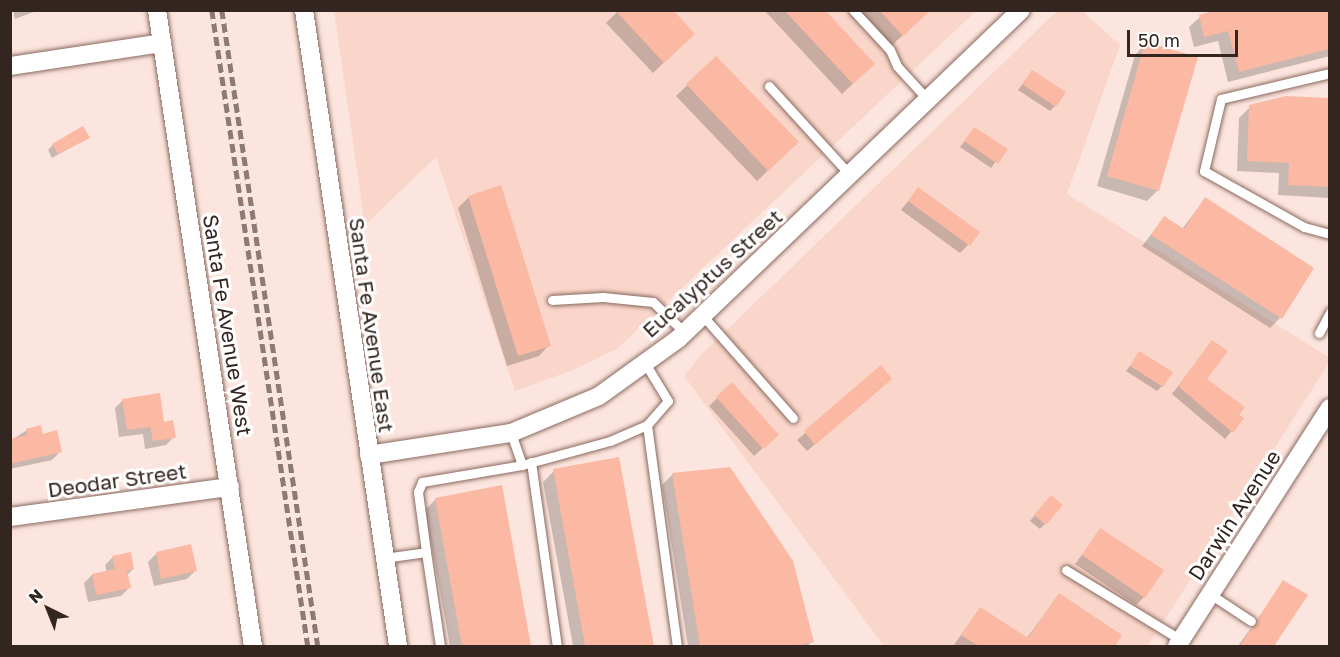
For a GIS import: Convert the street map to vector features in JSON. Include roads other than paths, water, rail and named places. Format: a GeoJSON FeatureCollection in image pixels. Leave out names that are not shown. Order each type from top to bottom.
{"type":"FeatureCollection","features":[{"type":"Feature","properties":{"kind":"street","name":"Santa Fe Avenue West"},"geometry":{"type":"LineString","coordinates":[[158,10],[253,646]]}},
{"type":"Feature","properties":{"kind":"street","name":"Santa Fe Avenue East"},"geometry":{"type":"LineString","coordinates":[[304,10],[398,646]]}},
{"type":"Feature","properties":{"kind":"street","name":"Eucalyptus Street"},"geometry":{"type":"LineString","coordinates":[[369,455],[511,433],[599,396],[685,333],[1021,10]]}},
{"type":"Feature","properties":{"kind":"street"},"geometry":{"type":"LineString","coordinates":[[10,66],[162,43]]}},
{"type":"Feature","properties":{"kind":"street","name":"Darwin Avenue"},"geometry":{"type":"LineString","coordinates":[[1179,643],[1329,408]]}},
{"type":"Feature","properties":{"kind":"street","name":"Deodar Street"},"geometry":{"type":"LineString","coordinates":[[10,517],[230,487]]}},
{"type":"Feature","properties":{"kind":"lane"},"geometry":{"type":"LineString","coordinates":[[853,10],[890,50],[897,66],[928,100]]}},
{"type":"Feature","properties":{"kind":"lane"},"geometry":{"type":"LineString","coordinates":[[1329,73],[1221,99],[1204,171],[1304,227],[1329,234]]}},
{"type":"Feature","properties":{"kind":"lane"},"geometry":{"type":"LineString","coordinates":[[769,86],[850,174]]}},
{"type":"Feature","properties":{"kind":"lane"},"geometry":{"type":"LineString","coordinates":[[552,300],[603,297],[653,302],[685,333]]}},
{"type":"Feature","properties":{"kind":"lane"},"geometry":{"type":"LineString","coordinates":[[1319,333],[1329,312]]}},
{"type":"Feature","properties":{"kind":"lane"},"geometry":{"type":"LineString","coordinates":[[703,316],[793,418]]}},
{"type":"Feature","properties":{"kind":"lane"},"geometry":{"type":"LineString","coordinates":[[440,646],[418,492],[422,482],[526,464],[610,441],[647,425],[668,401],[645,363]]}},
{"type":"Feature","properties":{"kind":"lane"},"geometry":{"type":"LineString","coordinates":[[647,425],[676,646]]}},
{"type":"Feature","properties":{"kind":"lane"},"geometry":{"type":"LineString","coordinates":[[511,433],[526,464],[557,646]]}},
{"type":"Feature","properties":{"kind":"lane"},"geometry":{"type":"LineString","coordinates":[[384,558],[426,552]]}},
{"type":"Feature","properties":{"kind":"lane"},"geometry":{"type":"LineString","coordinates":[[1066,570],[1179,643]]}},
{"type":"Feature","properties":{"kind":"lane"},"geometry":{"type":"LineString","coordinates":[[1210,594],[1251,621]]}},
{"type":"Feature","properties":{"kind":"railway"},"geometry":{"type":"LineString","coordinates":[[212,10],[308,646]]}},
{"type":"Feature","properties":{"kind":"railway"},"geometry":{"type":"LineString","coordinates":[[222,10],[318,646]]}}]}
